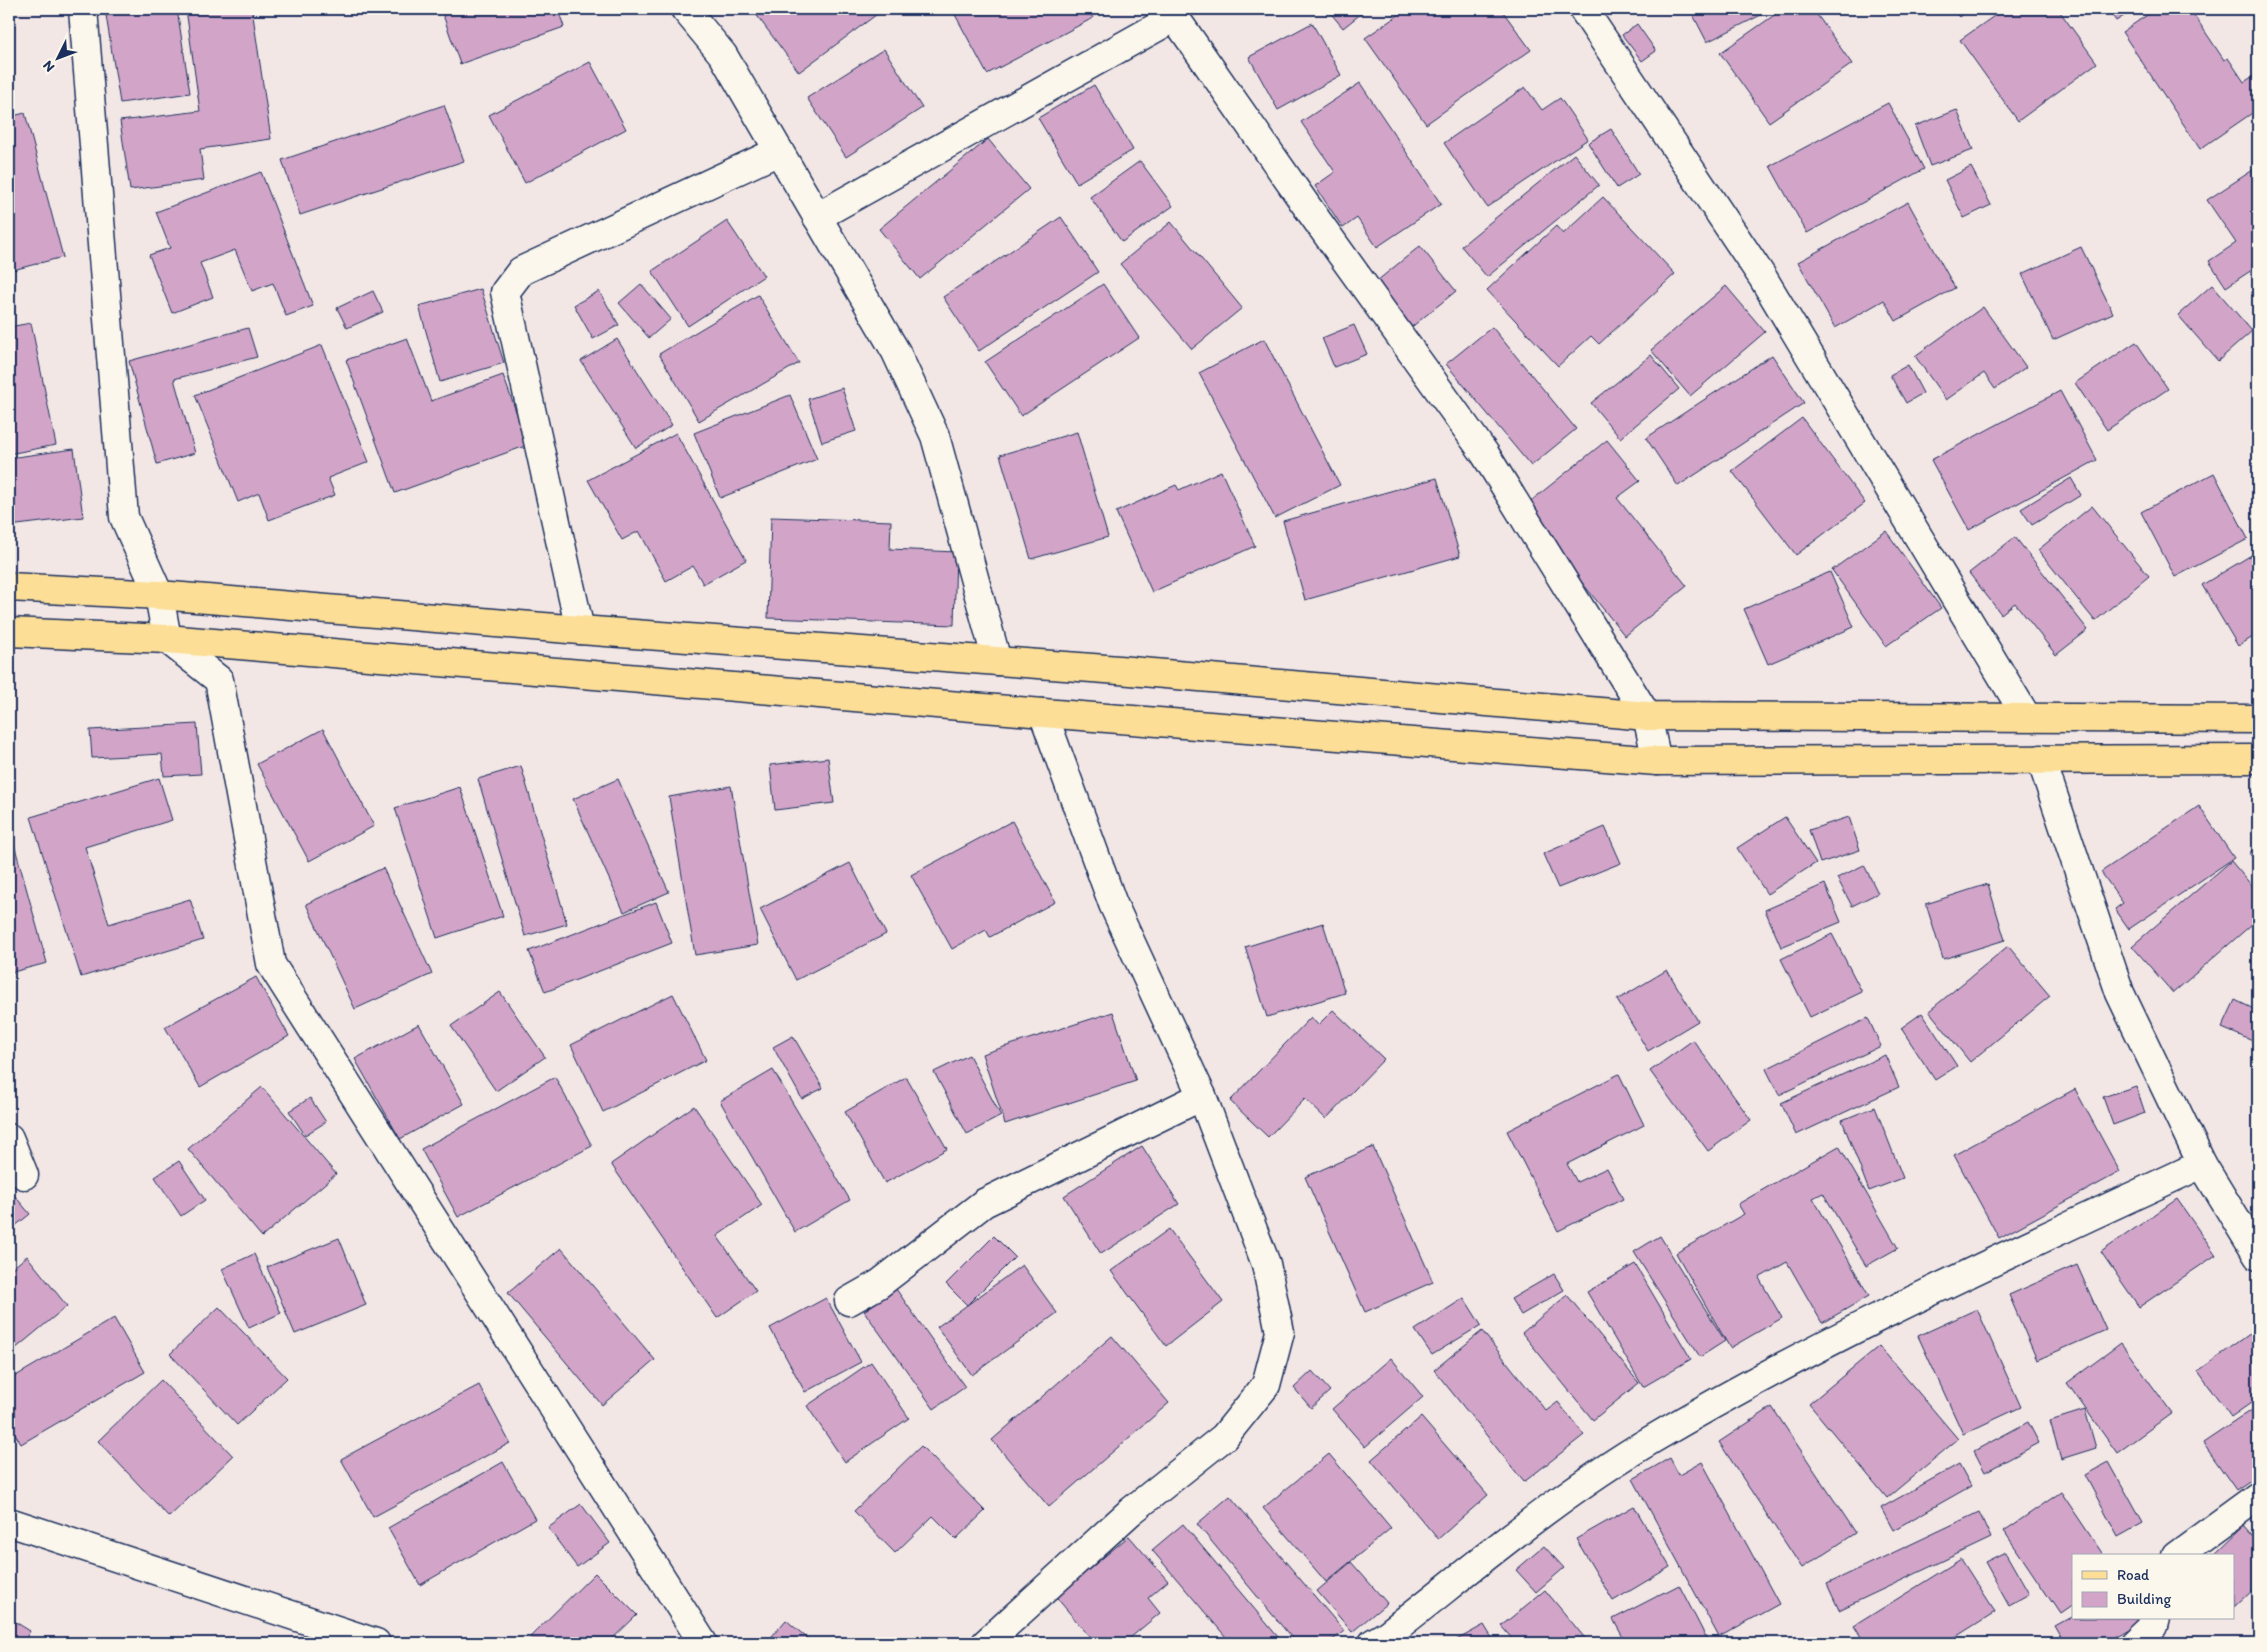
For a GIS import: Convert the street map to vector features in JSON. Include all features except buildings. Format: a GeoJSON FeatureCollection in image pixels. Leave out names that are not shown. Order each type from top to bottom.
{"type":"FeatureCollection","features":[{"type":"Feature","properties":{"kind":"main road"},"geometry":{"type":"LineString","coordinates":[[9,586],[159,595],[580,630],[998,661],[1647,716],[1828,718],[2026,716],[2258,719]]}},
{"type":"Feature","properties":{"kind":"main road"},"geometry":{"type":"LineString","coordinates":[[9,632],[167,639],[1043,714],[1657,761],[2258,759]]}},
{"type":"Feature","properties":{"kind":"street"},"geometry":{"type":"LineString","coordinates":[[83,9],[124,517],[159,595],[167,639],[219,680],[270,964],[703,1643]]}},
{"type":"Feature","properties":{"kind":"street"},"geometry":{"type":"LineString","coordinates":[[685,9],[722,55],[896,352],[934,436],[998,661]]}},
{"type":"Feature","properties":{"kind":"street"},"geometry":{"type":"LineString","coordinates":[[1583,9],[1763,278],[2026,716]]}},
{"type":"Feature","properties":{"kind":"street"},"geometry":{"type":"LineString","coordinates":[[817,217],[1172,13],[1308,208],[1486,454],[1647,716],[1657,761]]}},
{"type":"Feature","properties":{"kind":"street"},"geometry":{"type":"LineString","coordinates":[[580,630],[505,292],[521,271],[779,151]]}},
{"type":"Feature","properties":{"kind":"street"},"geometry":{"type":"LineString","coordinates":[[986,1643],[1130,1512],[1224,1437],[1266,1384],[1280,1332],[1266,1264],[1202,1096],[1113,904],[1043,714]]}},
{"type":"Feature","properties":{"kind":"street"},"geometry":{"type":"LineString","coordinates":[[2041,759],[2120,993],[2202,1164],[2258,1256]]}},
{"type":"Feature","properties":{"kind":"street"},"geometry":{"type":"LineString","coordinates":[[849,1301],[879,1284],[984,1203],[1202,1096]]}},
{"type":"Feature","properties":{"kind":"street"},"geometry":{"type":"LineString","coordinates":[[9,1138],[24,1175]]}},
{"type":"Feature","properties":{"kind":"street"},"geometry":{"type":"LineString","coordinates":[[1373,1643],[1388,1634],[1553,1506],[1650,1440],[1870,1320],[2202,1164]]}},
{"type":"Feature","properties":{"kind":"street"},"geometry":{"type":"LineString","coordinates":[[2179,1554],[2258,1496]]}},
{"type":"Feature","properties":{"kind":"street"},"geometry":{"type":"LineString","coordinates":[[9,1522],[376,1643]]}},
{"type":"Feature","properties":{"kind":"street"},"geometry":{"type":"LineString","coordinates":[[2135,1643],[2153,1626],[2154,1620]]}}]}
